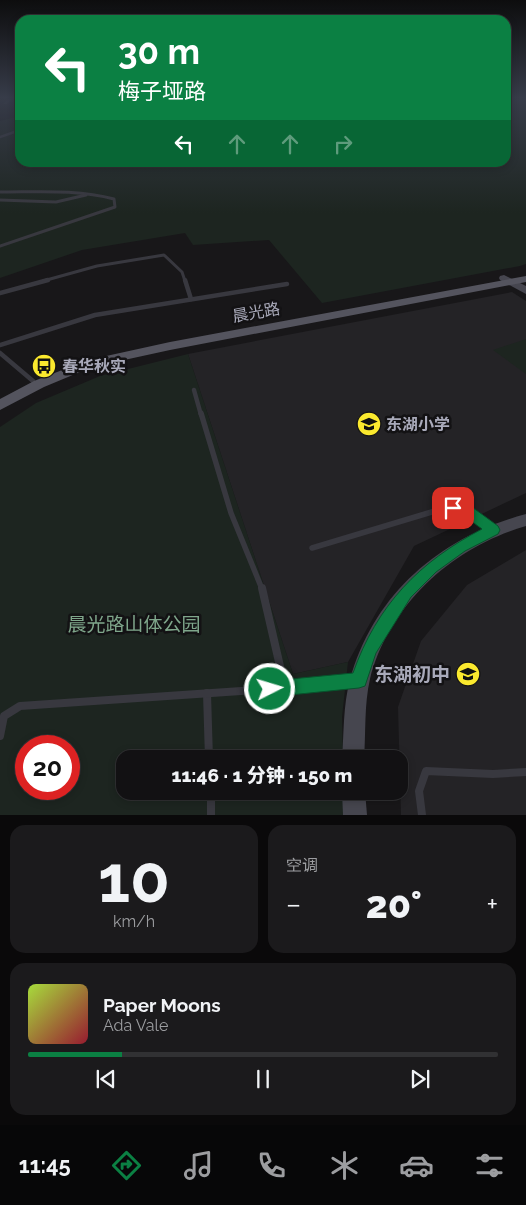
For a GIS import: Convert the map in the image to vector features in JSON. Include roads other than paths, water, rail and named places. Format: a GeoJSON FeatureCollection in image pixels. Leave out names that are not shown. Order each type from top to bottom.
{"type":"FeatureCollection","features":[{"type":"Feature","properties":{"kind":"main road","name":"晨光路"},"geometry":{"type":"LineString","coordinates":[[0,405],[39,384],[88,364],[170,346],[508,281],[526,273]]}},
{"type":"Feature","properties":{"kind":"main road","name":"晨光路"},"geometry":{"type":"LineString","coordinates":[[0,397],[87,359],[168,340],[526,279]]}},
{"type":"Feature","properties":{"kind":"street"},"geometry":{"type":"LineString","coordinates":[[508,281],[526,292]]}},
{"type":"Feature","properties":{"kind":"street"},"geometry":{"type":"LineString","coordinates":[[354,750],[359,680],[369,650],[406,592],[431,568],[460,547],[493,530],[526,520]]}},
{"type":"Feature","properties":{"kind":"street"},"geometry":{"type":"LineString","coordinates":[[353,800],[354,815]]}},
{"type":"Feature","properties":{"kind":"lane"},"geometry":{"type":"LineString","coordinates":[[0,192],[51,192],[86,195],[114,199],[115,206],[95,215],[0,246]]}},
{"type":"Feature","properties":{"kind":"lane"},"geometry":{"type":"LineString","coordinates":[[0,200],[59,201],[81,198],[86,195]]}},
{"type":"Feature","properties":{"kind":"lane"},"geometry":{"type":"LineString","coordinates":[[0,293],[97,266],[164,255],[182,272],[191,299]]}},
{"type":"Feature","properties":{"kind":"lane"},"geometry":{"type":"LineString","coordinates":[[0,345],[95,315],[287,284]]}},
{"type":"Feature","properties":{"kind":"lane"},"geometry":{"type":"LineString","coordinates":[[0,353],[33,381]]}},
{"type":"Feature","properties":{"kind":"lane"},"geometry":{"type":"LineString","coordinates":[[194,390],[231,512],[264,593],[285,688]]}},
{"type":"Feature","properties":{"kind":"lane"},"geometry":{"type":"LineString","coordinates":[[312,548],[435,511],[453,508],[467,511],[493,530]]}},
{"type":"Feature","properties":{"kind":"lane"},"geometry":{"type":"LineString","coordinates":[[0,736],[4,716],[20,706],[285,688],[359,680]]}},
{"type":"Feature","properties":{"kind":"lane"},"geometry":{"type":"LineString","coordinates":[[207,693],[210,750]]}},
{"type":"Feature","properties":{"kind":"lane"},"geometry":{"type":"LineString","coordinates":[[422,815],[419,791],[426,771],[493,774],[526,772]]}},
{"type":"Feature","properties":{"kind":"lane"},"geometry":{"type":"LineString","coordinates":[[211,800],[212,815]]}},
{"type":"Feature","properties":{"kind":"place","name":"春华秋实"},"geometry":{"type":"Point","coordinates":[44,366]}},
{"type":"Feature","properties":{"kind":"place","name":"东湖小学"},"geometry":{"type":"Point","coordinates":[369,424]}},
{"type":"Feature","properties":{"kind":"place","name":"东湖初中"},"geometry":{"type":"Point","coordinates":[468,674]}},
{"type":"Feature","properties":{"kind":"park label","name":"晨光路山体公园"},"geometry":{"type":"Point","coordinates":[134,624]}}]}
